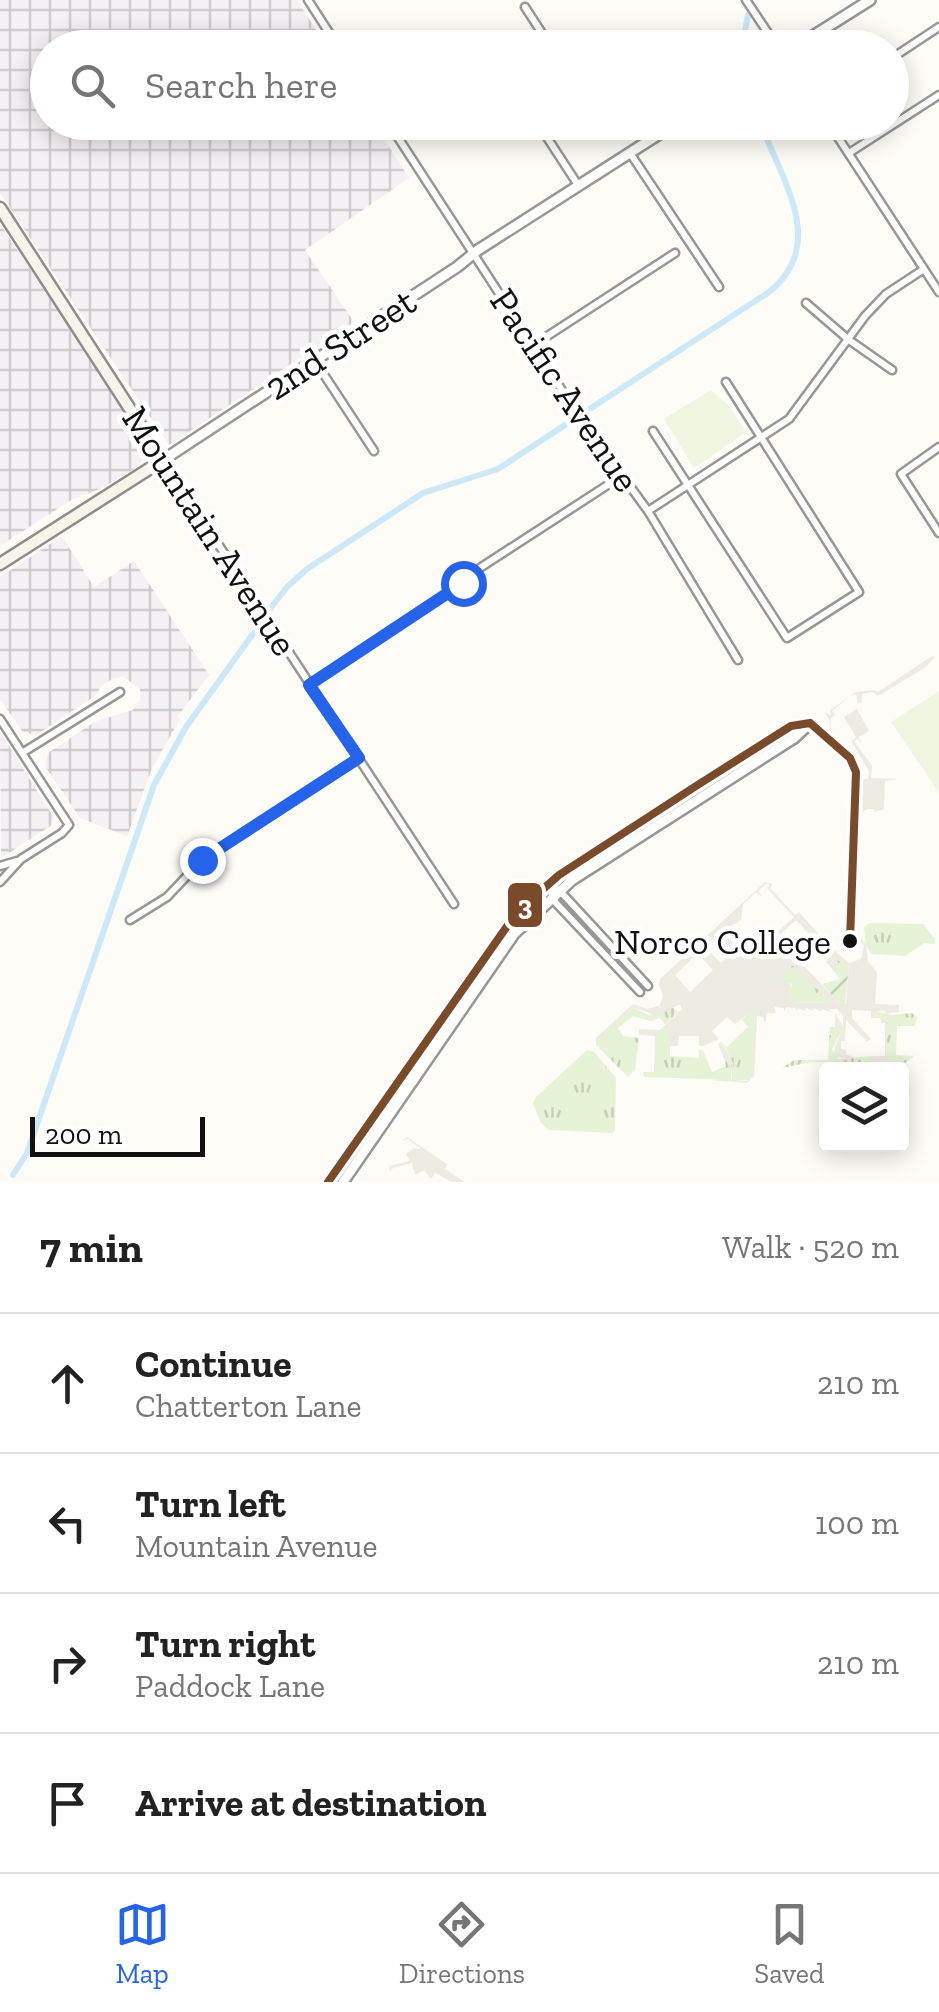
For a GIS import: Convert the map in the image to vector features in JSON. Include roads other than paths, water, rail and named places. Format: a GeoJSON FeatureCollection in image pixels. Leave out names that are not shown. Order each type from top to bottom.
{"type":"FeatureCollection","features":[{"type":"Feature","properties":{"kind":"main road","name":"Mountain Avenue"},"geometry":{"type":"LineString","coordinates":[[0,208],[163,460]]}},
{"type":"Feature","properties":{"kind":"main road","name":"2nd Street"},"geometry":{"type":"LineString","coordinates":[[0,564],[163,460]]}},
{"type":"Feature","properties":{"kind":"street"},"geometry":{"type":"LineString","coordinates":[[308,0],[327,30]]}},
{"type":"Feature","properties":{"kind":"street"},"geometry":{"type":"LineString","coordinates":[[746,0],[766,30]]}},
{"type":"Feature","properties":{"kind":"street"},"geometry":{"type":"LineString","coordinates":[[822,30],[870,0]]}},
{"type":"Feature","properties":{"kind":"street"},"geometry":{"type":"LineString","coordinates":[[525,7],[541,30]]}},
{"type":"Feature","properties":{"kind":"street"},"geometry":{"type":"LineString","coordinates":[[909,47],[939,28]]}},
{"type":"Feature","properties":{"kind":"street"},"geometry":{"type":"LineString","coordinates":[[909,114],[939,95]]}},
{"type":"Feature","properties":{"kind":"street","name":"Pacific Avenue"},"geometry":{"type":"LineString","coordinates":[[400,140],[576,412],[648,511],[738,660]]}},
{"type":"Feature","properties":{"kind":"street"},"geometry":{"type":"LineString","coordinates":[[549,140],[578,185]]}},
{"type":"Feature","properties":{"kind":"street","name":"2nd Street"},"geometry":{"type":"LineString","coordinates":[[163,460],[650,140]]}},
{"type":"Feature","properties":{"kind":"street"},"geometry":{"type":"LineString","coordinates":[[839,140],[939,292]]}},
{"type":"Feature","properties":{"kind":"street"},"geometry":{"type":"LineString","coordinates":[[848,154],[870,140]]}},
{"type":"Feature","properties":{"kind":"street"},"geometry":{"type":"LineString","coordinates":[[630,153],[719,287]]}},
{"type":"Feature","properties":{"kind":"street"},"geometry":{"type":"LineString","coordinates":[[532,346],[676,254]]}},
{"type":"Feature","properties":{"kind":"street"},"geometry":{"type":"LineString","coordinates":[[648,511],[789,419],[865,316],[886,294],[924,269]]}},
{"type":"Feature","properties":{"kind":"street"},"geometry":{"type":"LineString","coordinates":[[806,303],[892,370]]}},
{"type":"Feature","properties":{"kind":"street"},"geometry":{"type":"LineString","coordinates":[[315,361],[374,450]]}},
{"type":"Feature","properties":{"kind":"street"},"geometry":{"type":"LineString","coordinates":[[652,431],[787,638],[858,592],[726,382]]}},
{"type":"Feature","properties":{"kind":"street"},"geometry":{"type":"LineString","coordinates":[[939,448],[900,474],[939,534]]}},
{"type":"Feature","properties":{"kind":"street","name":"Mountain Avenue"},"geometry":{"type":"LineString","coordinates":[[163,460],[454,904]]}},
{"type":"Feature","properties":{"kind":"street"},"geometry":{"type":"LineString","coordinates":[[309,685],[622,475]]}},
{"type":"Feature","properties":{"kind":"street"},"geometry":{"type":"LineString","coordinates":[[22,753],[120,692]]}},
{"type":"Feature","properties":{"kind":"street"},"geometry":{"type":"LineString","coordinates":[[0,719],[69,825],[18,861],[0,882]]}},
{"type":"Feature","properties":{"kind":"street"},"geometry":{"type":"LineString","coordinates":[[328,1182],[517,912],[547,884],[790,726],[810,723],[794,738],[555,894],[514,934],[344,1182]]}},
{"type":"Feature","properties":{"kind":"street"},"geometry":{"type":"LineString","coordinates":[[130,920],[167,897],[202,860],[359,758]]}},
{"type":"Feature","properties":{"kind":"street"},"geometry":{"type":"LineString","coordinates":[[0,866],[18,861]]}},
{"type":"Feature","properties":{"kind":"street"},"geometry":{"type":"LineString","coordinates":[[547,884],[640,992]]}},
{"type":"Feature","properties":{"kind":"street"},"geometry":{"type":"LineString","coordinates":[[555,894],[648,986]]}},
{"type":"Feature","properties":{"kind":"street"},"geometry":{"type":"LineString","coordinates":[[443,1015],[453,1023]]}},
{"type":"Feature","properties":{"kind":"waterway"},"geometry":{"type":"LineString","coordinates":[[745,30],[748,15]]}},
{"type":"Feature","properties":{"kind":"waterway"},"geometry":{"type":"LineString","coordinates":[[585,412],[769,292],[787,273],[796,253],[795,210],[768,140]]}},
{"type":"Feature","properties":{"kind":"waterway"},"geometry":{"type":"LineString","coordinates":[[270,609],[307,569],[423,493],[498,469],[571,421]]}},
{"type":"Feature","properties":{"kind":"waterway"},"geometry":{"type":"LineString","coordinates":[[13,1175],[27,1153],[154,785],[186,727],[260,624]]}},
{"type":"Feature","properties":{"kind":"place","name":"Norco College"},"geometry":{"type":"Point","coordinates":[850,941]}}]}
